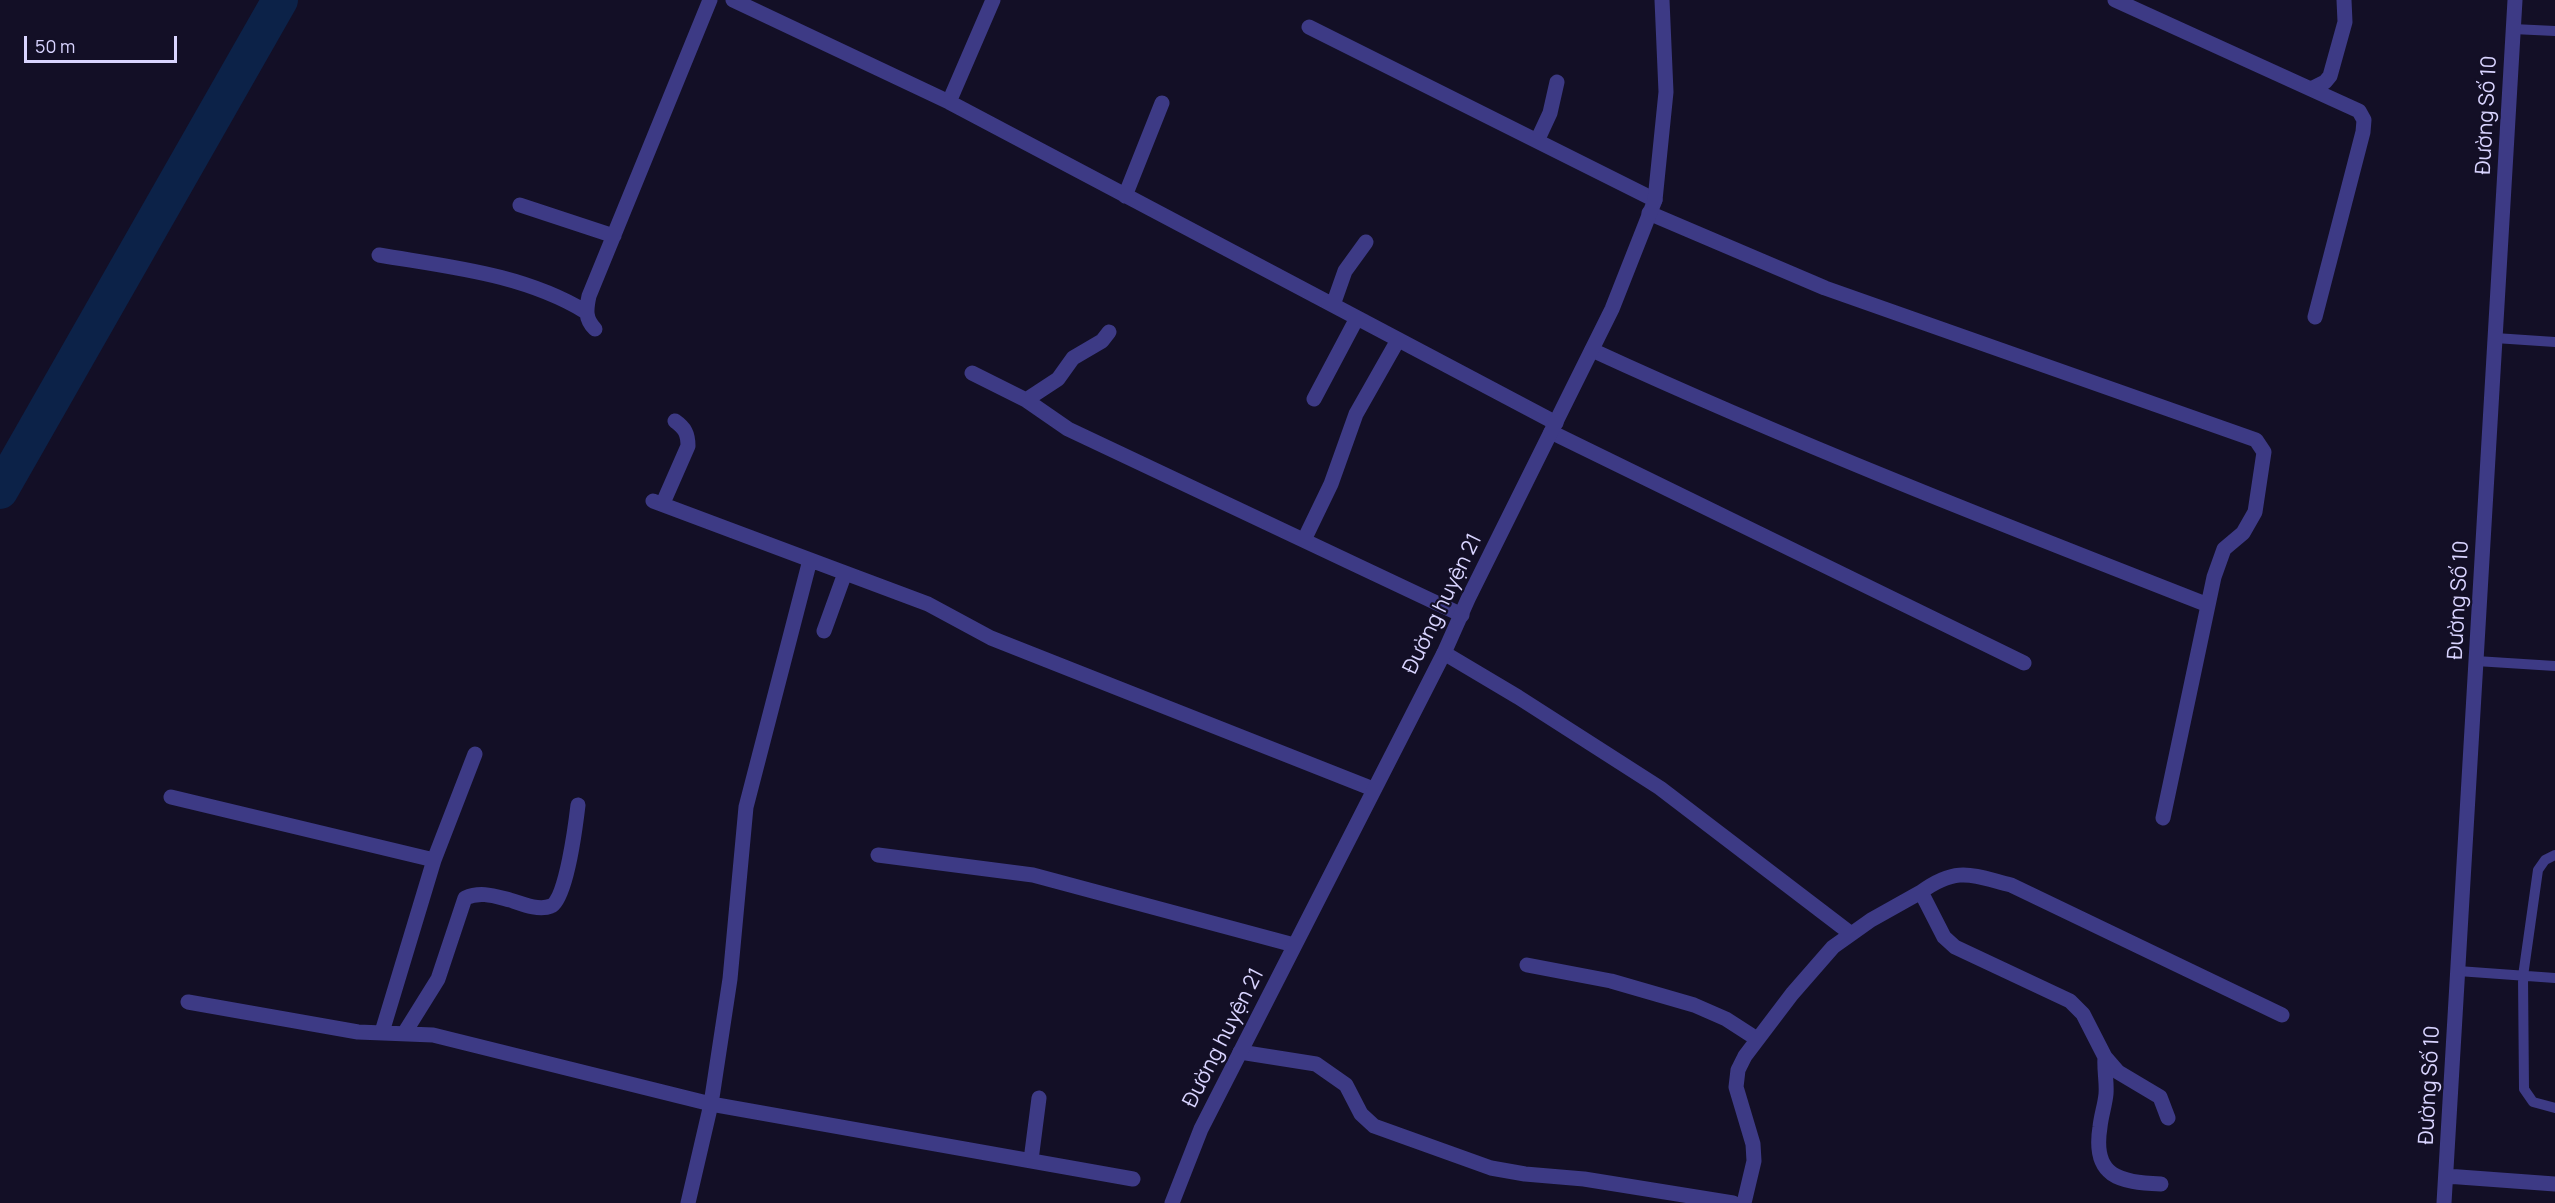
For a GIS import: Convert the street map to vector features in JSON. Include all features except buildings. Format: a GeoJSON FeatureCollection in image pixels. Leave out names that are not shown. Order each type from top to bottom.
{"type":"FeatureCollection","features":[{"type":"Feature","properties":{"kind":"street"},"geometry":{"type":"LineString","coordinates":[[595,329],[586,312],[590,296],[710,0]]}},
{"type":"Feature","properties":{"kind":"street"},"geometry":{"type":"LineString","coordinates":[[733,0],[949,102],[1398,340],[1553,428],[2024,663]]}},
{"type":"Feature","properties":{"kind":"street"},"geometry":{"type":"LineString","coordinates":[[949,102],[993,0]]}},
{"type":"Feature","properties":{"kind":"street","name":"Đường huyện 21"},"geometry":{"type":"LineString","coordinates":[[1172,1203],[1201,1129],[1444,653],[1612,309],[1652,206],[1666,92],[1662,0]]}},
{"type":"Feature","properties":{"kind":"street"},"geometry":{"type":"LineString","coordinates":[[2115,0],[2138,5],[2359,111],[2364,120],[2315,317]]}},
{"type":"Feature","properties":{"kind":"street"},"geometry":{"type":"LineString","coordinates":[[2311,89],[2325,82],[2330,76],[2345,22],[2344,0]]}},
{"type":"Feature","properties":{"kind":"street","name":"Đường Số 10"},"geometry":{"type":"LineString","coordinates":[[2444,1203],[2515,0]]}},
{"type":"Feature","properties":{"kind":"street"},"geometry":{"type":"LineString","coordinates":[[1309,27],[1537,141],[1652,206],[1825,288],[2256,440],[2264,452],[2255,512],[2242,533],[2224,549],[2214,577],[2163,818]]}},
{"type":"Feature","properties":{"kind":"street"},"geometry":{"type":"LineString","coordinates":[[1537,141],[1550,113],[1557,82]]}},
{"type":"Feature","properties":{"kind":"street"},"geometry":{"type":"LineString","coordinates":[[1125,196],[1162,103]]}},
{"type":"Feature","properties":{"kind":"street"},"geometry":{"type":"LineString","coordinates":[[520,205],[614,237]]}},
{"type":"Feature","properties":{"kind":"street"},"geometry":{"type":"LineString","coordinates":[[1333,305],[1345,271],[1366,242]]}},
{"type":"Feature","properties":{"kind":"street"},"geometry":{"type":"LineString","coordinates":[[379,255],[503,277],[543,290],[586,312]]}},
{"type":"Feature","properties":{"kind":"street"},"geometry":{"type":"LineString","coordinates":[[1314,399],[1357,318]]}},
{"type":"Feature","properties":{"kind":"street"},"geometry":{"type":"LineString","coordinates":[[1026,400],[1058,379],[1073,358],[1102,341],[1109,332]]}},
{"type":"Feature","properties":{"kind":"street"},"geometry":{"type":"LineString","coordinates":[[1304,540],[1331,484],[1356,414],[1398,340]]}},
{"type":"Feature","properties":{"kind":"street"},"geometry":{"type":"LineString","coordinates":[[1592,350],[1679,390],[1924,493],[2208,605]]}},
{"type":"Feature","properties":{"kind":"street"},"geometry":{"type":"LineString","coordinates":[[972,373],[1026,400],[1068,429],[1462,615]]}},
{"type":"Feature","properties":{"kind":"street"},"geometry":{"type":"LineString","coordinates":[[675,421],[684,428],[688,437],[688,446],[658,502],[927,604],[991,638],[1373,789]]}},
{"type":"Feature","properties":{"kind":"street"},"geometry":{"type":"LineString","coordinates":[[688,1203],[711,1104],[730,979],[747,807],[810,560]]}},
{"type":"Feature","properties":{"kind":"street"},"geometry":{"type":"LineString","coordinates":[[824,631],[844,573]]}},
{"type":"Feature","properties":{"kind":"street"},"geometry":{"type":"LineString","coordinates":[[1444,653],[1518,697],[1660,788],[1850,933]]}},
{"type":"Feature","properties":{"kind":"street"},"geometry":{"type":"LineString","coordinates":[[382,1032],[434,860],[475,754]]}},
{"type":"Feature","properties":{"kind":"street"},"geometry":{"type":"LineString","coordinates":[[171,797],[434,860]]}},
{"type":"Feature","properties":{"kind":"street"},"geometry":{"type":"LineString","coordinates":[[405,1032],[411,1020],[431,995],[465,898],[476,893],[537,908],[551,907],[556,903],[561,894],[569,859],[578,805]]}},
{"type":"Feature","properties":{"kind":"street"},"geometry":{"type":"LineString","coordinates":[[878,855],[1033,875],[1294,945]]}},
{"type":"Feature","properties":{"kind":"street"},"geometry":{"type":"LineString","coordinates":[[1744,1203],[1754,1161],[1754,1144],[1736,1087],[1738,1070],[1757,1039],[1833,947],[1850,933],[1946,877],[1967,874],[2011,885],[2282,1015]]}},
{"type":"Feature","properties":{"kind":"street"},"geometry":{"type":"LineString","coordinates":[[1921,892],[1944,937],[1955,947],[2070,1001],[2083,1014],[2105,1057],[2126,1079],[2160,1097],[2168,1118]]}},
{"type":"Feature","properties":{"kind":"street"},"geometry":{"type":"LineString","coordinates":[[1527,965],[1611,981],[1694,1005],[1726,1019],[1757,1039]]}},
{"type":"Feature","properties":{"kind":"street"},"geometry":{"type":"LineString","coordinates":[[188,1002],[358,1032],[405,1032],[433,1035],[711,1104],[1133,1179]]}},
{"type":"Feature","properties":{"kind":"street"},"geometry":{"type":"LineString","coordinates":[[1240,1052],[1316,1064],[1346,1085],[1361,1114],[1374,1126],[1491,1168],[1525,1174],[1584,1179],[1733,1203]]}},
{"type":"Feature","properties":{"kind":"street"},"geometry":{"type":"LineString","coordinates":[[2105,1057],[2106,1094],[2098,1142],[2102,1164],[2109,1174],[2119,1179],[2161,1184]]}},
{"type":"Feature","properties":{"kind":"street"},"geometry":{"type":"LineString","coordinates":[[1031,1160],[1039,1098]]}},
{"type":"Feature","properties":{"kind":"street"},"geometry":{"type":"LineString","coordinates":[[2446,1176],[2555,1184]]}},
{"type":"Feature","properties":{"kind":"lane"},"geometry":{"type":"LineString","coordinates":[[2513,29],[2555,31]]}},
{"type":"Feature","properties":{"kind":"lane"},"geometry":{"type":"LineString","coordinates":[[2495,338],[2555,342]]}},
{"type":"Feature","properties":{"kind":"lane"},"geometry":{"type":"LineString","coordinates":[[2476,662],[2555,666]]}},
{"type":"Feature","properties":{"kind":"lane"},"geometry":{"type":"LineString","coordinates":[[2555,855],[2545,860],[2538,870],[2523,975],[2524,1089],[2533,1102],[2555,1108]]}},
{"type":"Feature","properties":{"kind":"lane"},"geometry":{"type":"LineString","coordinates":[[2458,971],[2555,978]]}},
{"type":"Feature","properties":{"kind":"waterway"},"geometry":{"type":"LineString","coordinates":[[0,491],[280,0]]}}]}
